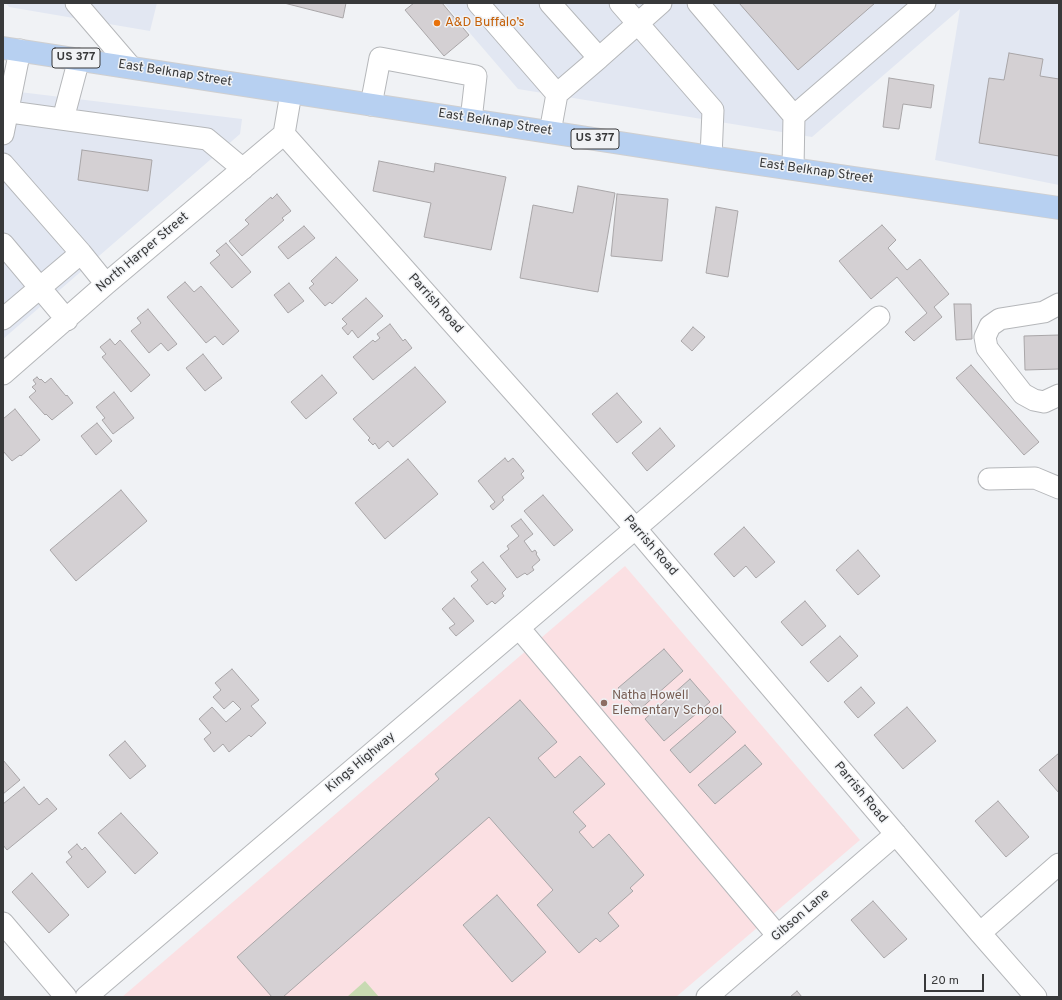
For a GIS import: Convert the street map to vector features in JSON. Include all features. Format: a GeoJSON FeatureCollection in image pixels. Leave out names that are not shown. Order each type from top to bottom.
{"type":"FeatureCollection","features":[{"type":"Feature","properties":{"kind":"main road"},"geometry":{"type":"LineString","coordinates":[[3,34],[12,49]]}},
{"type":"Feature","properties":{"kind":"main road","name":"East Belknap Street"},"geometry":{"type":"LineString","coordinates":[[12,49],[711,157],[1059,208]]}},
{"type":"Feature","properties":{"kind":"street"},"geometry":{"type":"LineString","coordinates":[[76,3],[131,67]]}},
{"type":"Feature","properties":{"kind":"street"},"geometry":{"type":"LineString","coordinates":[[478,3],[557,94]]}},
{"type":"Feature","properties":{"kind":"street"},"geometry":{"type":"LineString","coordinates":[[550,3],[599,58]]}},
{"type":"Feature","properties":{"kind":"street"},"geometry":{"type":"LineString","coordinates":[[620,3],[713,110],[711,157]]}},
{"type":"Feature","properties":{"kind":"street"},"geometry":{"type":"LineString","coordinates":[[550,132],[557,94],[661,3]]}},
{"type":"Feature","properties":{"kind":"street"},"geometry":{"type":"LineString","coordinates":[[698,3],[794,116],[793,168]]}},
{"type":"Feature","properties":{"kind":"street"},"geometry":{"type":"LineString","coordinates":[[794,116],[924,3]]}},
{"type":"Feature","properties":{"kind":"street"},"geometry":{"type":"LineString","coordinates":[[3,134],[12,49]]}},
{"type":"Feature","properties":{"kind":"street"},"geometry":{"type":"LineString","coordinates":[[371,104],[380,58],[476,76],[471,120]]}},
{"type":"Feature","properties":{"kind":"street"},"geometry":{"type":"LineString","coordinates":[[63,119],[79,59]]}},
{"type":"Feature","properties":{"kind":"street"},"geometry":{"type":"LineString","coordinates":[[284,134],[291,93]]}},
{"type":"Feature","properties":{"kind":"street"},"geometry":{"type":"LineString","coordinates":[[5,111],[206,139],[243,169]]}},
{"type":"Feature","properties":{"kind":"street","name":"North Harper Street"},"geometry":{"type":"LineString","coordinates":[[3,374],[67,320],[106,284],[284,134]]}},
{"type":"Feature","properties":{"kind":"street","name":"Parrish Road"},"geometry":{"type":"LineString","coordinates":[[284,134],[636,529],[1036,997]]}},
{"type":"Feature","properties":{"kind":"street"},"geometry":{"type":"LineString","coordinates":[[3,164],[81,253],[106,284]]}},
{"type":"Feature","properties":{"kind":"street"},"geometry":{"type":"LineString","coordinates":[[3,244],[67,320]]}},
{"type":"Feature","properties":{"kind":"street"},"geometry":{"type":"LineString","coordinates":[[3,319],[81,253]]}},
{"type":"Feature","properties":{"kind":"street"},"geometry":{"type":"LineString","coordinates":[[1059,304],[1044,312],[1000,320],[990,326],[986,337],[987,348],[1023,394],[1034,400],[1044,402],[1059,395]]}},
{"type":"Feature","properties":{"kind":"street","name":"Kings Highway"},"geometry":{"type":"LineString","coordinates":[[86,997],[636,529],[879,317]]}},
{"type":"Feature","properties":{"kind":"street"},"geometry":{"type":"LineString","coordinates":[[989,479],[1035,478],[1059,488]]}},
{"type":"Feature","properties":{"kind":"street"},"geometry":{"type":"LineString","coordinates":[[519,628],[778,936]]}},
{"type":"Feature","properties":{"kind":"street","name":"Gibson Lane"},"geometry":{"type":"LineString","coordinates":[[707,997],[896,834]]}},
{"type":"Feature","properties":{"kind":"street"},"geometry":{"type":"LineString","coordinates":[[980,933],[1059,864]]}},
{"type":"Feature","properties":{"kind":"street"},"geometry":{"type":"LineString","coordinates":[[3,923],[66,997]]}},
{"type":"Feature","properties":{"kind":"shaded area"},"geometry":{"type":"Polygon","coordinates":[[[6,3],[157,3],[150,31],[9,7],[6,3]]]}},
{"type":"Feature","properties":{"kind":"shaded area"},"geometry":{"type":"Polygon","coordinates":[[[444,3],[1059,3],[1059,185],[935,160],[960,9],[812,137],[518,89],[444,3]]]}},
{"type":"Feature","properties":{"kind":"shaded area"},"geometry":{"type":"Polygon","coordinates":[[[3,90],[242,119],[240,134],[3,339],[3,90]]]}},
{"type":"Feature","properties":{"kind":"shaded area","name":"Natha Howell Elementary School"},"geometry":{"type":"Polygon","coordinates":[[[625,566],[860,840],[676,997],[122,997],[625,566]]]}},
{"type":"Feature","properties":{"kind":"green space"},"geometry":{"type":"Polygon","coordinates":[[[365,981],[379,997],[347,997],[365,981]]]}},
{"type":"Feature","properties":{"kind":"building"},"geometry":{"type":"Polygon","coordinates":[[[284,3],[346,3],[343,18],[284,3]]]}},
{"type":"Feature","properties":{"kind":"building","name":"A&D Buffalo’s"},"geometry":{"type":"Polygon","coordinates":[[[414,3],[442,3],[469,35],[444,56],[405,10],[414,3]]]}},
{"type":"Feature","properties":{"kind":"building"},"geometry":{"type":"Polygon","coordinates":[[[739,3],[875,3],[798,70],[739,3]]]}},
{"type":"Feature","properties":{"kind":"building"},"geometry":{"type":"Polygon","coordinates":[[[1009,53],[1043,59],[1040,76],[1059,79],[1059,156],[979,143],[989,78],[1004,80],[1009,53]]]}},
{"type":"Feature","properties":{"kind":"building"},"geometry":{"type":"Polygon","coordinates":[[[889,78],[934,85],[931,108],[903,104],[899,129],[883,127],[889,78]]]}},
{"type":"Feature","properties":{"kind":"building"},"geometry":{"type":"Polygon","coordinates":[[[82,150],[152,160],[148,191],[78,180],[82,150]]]}},
{"type":"Feature","properties":{"kind":"building"},"geometry":{"type":"Polygon","coordinates":[[[379,161],[434,172],[435,163],[506,177],[491,250],[424,237],[431,203],[373,191],[379,161]]]}},
{"type":"Feature","properties":{"kind":"building"},"geometry":{"type":"Polygon","coordinates":[[[578,186],[615,193],[598,292],[520,278],[533,205],[573,213],[578,186]]]}},
{"type":"Feature","properties":{"kind":"building"},"geometry":{"type":"Polygon","coordinates":[[[277,194],[291,211],[282,218],[284,220],[242,256],[229,241],[249,224],[245,220],[271,197],[272,199],[277,194]]]}},
{"type":"Feature","properties":{"kind":"building"},"geometry":{"type":"Polygon","coordinates":[[[617,194],[668,199],[662,261],[611,256],[617,194]]]}},
{"type":"Feature","properties":{"kind":"building"},"geometry":{"type":"Polygon","coordinates":[[[716,207],[738,211],[728,277],[706,273],[716,207]]]}},
{"type":"Feature","properties":{"kind":"building"},"geometry":{"type":"Polygon","coordinates":[[[882,225],[896,240],[888,248],[907,270],[920,259],[949,294],[934,307],[942,317],[914,341],[905,332],[927,313],[897,277],[871,299],[839,261],[882,225]]]}},
{"type":"Feature","properties":{"kind":"building"},"geometry":{"type":"Polygon","coordinates":[[[304,226],[315,238],[288,259],[278,247],[304,226]]]}},
{"type":"Feature","properties":{"kind":"building"},"geometry":{"type":"Polygon","coordinates":[[[226,243],[251,272],[232,288],[210,263],[220,255],[216,251],[226,243]]]}},
{"type":"Feature","properties":{"kind":"building"},"geometry":{"type":"Polygon","coordinates":[[[336,257],[358,280],[332,304],[330,302],[325,306],[309,288],[314,284],[311,281],[336,257]]]}},
{"type":"Feature","properties":{"kind":"building"},"geometry":{"type":"Polygon","coordinates":[[[185,282],[194,292],[201,286],[239,331],[223,345],[215,336],[206,343],[167,297],[185,282]]]}},
{"type":"Feature","properties":{"kind":"building"},"geometry":{"type":"Polygon","coordinates":[[[289,283],[304,301],[288,313],[274,295],[289,283]]]}},
{"type":"Feature","properties":{"kind":"building"},"geometry":{"type":"Polygon","coordinates":[[[366,298],[383,316],[358,338],[352,330],[348,335],[342,328],[347,324],[342,319],[366,298]]]}},
{"type":"Feature","properties":{"kind":"building"},"geometry":{"type":"Polygon","coordinates":[[[954,304],[971,304],[972,339],[956,340],[954,304]]]}},
{"type":"Feature","properties":{"kind":"building"},"geometry":{"type":"Polygon","coordinates":[[[148,309],[177,344],[168,351],[161,343],[149,353],[131,331],[141,323],[137,318],[148,309]]]}},
{"type":"Feature","properties":{"kind":"building"},"geometry":{"type":"Polygon","coordinates":[[[390,324],[403,341],[405,339],[412,348],[373,380],[353,357],[373,340],[375,342],[380,338],[377,334],[390,324]]]}},
{"type":"Feature","properties":{"kind":"building"},"geometry":{"type":"Polygon","coordinates":[[[693,327],[705,337],[692,351],[681,341],[693,327]]]}},
{"type":"Feature","properties":{"kind":"building"},"geometry":{"type":"Polygon","coordinates":[[[1059,335],[1059,369],[1025,370],[1024,336],[1059,335]]]}},
{"type":"Feature","properties":{"kind":"building"},"geometry":{"type":"Polygon","coordinates":[[[110,339],[115,345],[120,340],[150,375],[131,392],[102,357],[106,354],[100,347],[110,339]]]}},
{"type":"Feature","properties":{"kind":"building"},"geometry":{"type":"Polygon","coordinates":[[[203,354],[222,378],[205,391],[186,368],[203,354]]]}},
{"type":"Feature","properties":{"kind":"building"},"geometry":{"type":"Polygon","coordinates":[[[971,365],[1039,442],[1024,455],[956,378],[971,365]]]}},
{"type":"Feature","properties":{"kind":"building"},"geometry":{"type":"Polygon","coordinates":[[[415,367],[446,402],[393,447],[388,441],[379,449],[375,443],[373,445],[368,440],[370,438],[353,419],[415,367]]]}},
{"type":"Feature","properties":{"kind":"building"},"geometry":{"type":"Polygon","coordinates":[[[322,375],[337,393],[306,419],[291,402],[322,375]]]}},
{"type":"Feature","properties":{"kind":"building"},"geometry":{"type":"Polygon","coordinates":[[[37,377],[45,383],[51,378],[73,403],[52,420],[46,414],[45,415],[29,397],[36,391],[32,387],[36,384],[33,380],[37,377]]]}},
{"type":"Feature","properties":{"kind":"building"},"geometry":{"type":"Polygon","coordinates":[[[114,392],[134,418],[113,434],[102,420],[105,418],[96,407],[114,392]]]}},
{"type":"Feature","properties":{"kind":"building"},"geometry":{"type":"Polygon","coordinates":[[[617,393],[642,422],[617,443],[592,414],[617,393]]]}},
{"type":"Feature","properties":{"kind":"building"},"geometry":{"type":"Polygon","coordinates":[[[15,409],[40,440],[21,456],[20,455],[12,461],[3,451],[3,419],[15,409]]]}},
{"type":"Feature","properties":{"kind":"building"},"geometry":{"type":"Polygon","coordinates":[[[97,423],[112,441],[96,455],[81,436],[97,423]]]}},
{"type":"Feature","properties":{"kind":"building"},"geometry":{"type":"Polygon","coordinates":[[[660,428],[675,446],[647,471],[632,453],[660,428]]]}},
{"type":"Feature","properties":{"kind":"building"},"geometry":{"type":"Polygon","coordinates":[[[505,458],[508,462],[513,458],[524,471],[521,474],[524,478],[502,497],[504,500],[493,510],[490,506],[495,502],[478,481],[505,458]]]}},
{"type":"Feature","properties":{"kind":"building"},"geometry":{"type":"Polygon","coordinates":[[[408,459],[438,494],[385,539],[355,503],[408,459]]]}},
{"type":"Feature","properties":{"kind":"building"},"geometry":{"type":"Polygon","coordinates":[[[121,490],[147,521],[76,581],[50,550],[121,490]]]}},
{"type":"Feature","properties":{"kind":"building"},"geometry":{"type":"Polygon","coordinates":[[[543,495],[573,530],[554,546],[524,511],[543,495]]]}},
{"type":"Feature","properties":{"kind":"building"},"geometry":{"type":"Polygon","coordinates":[[[521,519],[533,534],[524,541],[532,552],[535,550],[540,560],[532,567],[534,570],[527,575],[525,573],[517,578],[500,556],[509,549],[507,546],[519,536],[511,526],[521,519]]]}},
{"type":"Feature","properties":{"kind":"building"},"geometry":{"type":"Polygon","coordinates":[[[744,527],[775,562],[756,578],[746,566],[734,577],[714,554],[744,527]]]}},
{"type":"Feature","properties":{"kind":"building"},"geometry":{"type":"Polygon","coordinates":[[[858,550],[880,576],[858,595],[836,570],[858,550]]]}},
{"type":"Feature","properties":{"kind":"building"},"geometry":{"type":"Polygon","coordinates":[[[483,562],[506,589],[502,593],[504,596],[495,604],[492,601],[487,605],[471,586],[478,580],[471,572],[483,562]]]}},
{"type":"Feature","properties":{"kind":"building"},"geometry":{"type":"Polygon","coordinates":[[[454,598],[474,621],[456,636],[449,628],[455,624],[442,609],[454,598]]]}},
{"type":"Feature","properties":{"kind":"building"},"geometry":{"type":"Polygon","coordinates":[[[805,601],[826,626],[802,646],[781,622],[805,601]]]}},
{"type":"Feature","properties":{"kind":"building"},"geometry":{"type":"Polygon","coordinates":[[[840,636],[858,656],[828,682],[810,662],[840,636]]]}},
{"type":"Feature","properties":{"kind":"building"},"geometry":{"type":"Polygon","coordinates":[[[664,649],[683,671],[638,711],[618,688],[664,649]]]}},
{"type":"Feature","properties":{"kind":"building"},"geometry":{"type":"Polygon","coordinates":[[[232,669],[259,700],[251,706],[266,723],[251,737],[249,735],[229,752],[223,744],[214,752],[204,739],[211,733],[199,719],[212,707],[226,722],[241,709],[233,701],[224,709],[213,697],[221,690],[215,683],[232,669]]]}},
{"type":"Feature","properties":{"kind":"building"},"geometry":{"type":"Polygon","coordinates":[[[690,679],[710,702],[664,741],[645,719],[690,679]]]}},
{"type":"Feature","properties":{"kind":"building"},"geometry":{"type":"Polygon","coordinates":[[[861,687],[875,703],[858,718],[844,702],[861,687]]]}},
{"type":"Feature","properties":{"kind":"building"},"geometry":{"type":"Polygon","coordinates":[[[520,700],[557,742],[538,758],[555,778],[580,756],[605,784],[573,812],[586,826],[579,832],[593,848],[609,834],[644,875],[630,888],[633,891],[608,913],[619,926],[600,942],[596,938],[579,953],[537,905],[553,890],[489,817],[283,997],[272,997],[237,957],[439,779],[435,774],[520,700]]]}},
{"type":"Feature","properties":{"kind":"building"},"geometry":{"type":"Polygon","coordinates":[[[907,707],[936,741],[903,769],[874,735],[907,707]]]}},
{"type":"Feature","properties":{"kind":"building"},"geometry":{"type":"Polygon","coordinates":[[[716,710],[736,732],[690,773],[670,750],[716,710]]]}},
{"type":"Feature","properties":{"kind":"building"},"geometry":{"type":"Polygon","coordinates":[[[125,741],[146,766],[130,779],[109,755],[125,741]]]}},
{"type":"Feature","properties":{"kind":"building"},"geometry":{"type":"Polygon","coordinates":[[[745,745],[762,764],[715,804],[698,785],[745,745]]]}},
{"type":"Feature","properties":{"kind":"building"},"geometry":{"type":"Polygon","coordinates":[[[1059,753],[1059,793],[1039,770],[1059,753]]]}},
{"type":"Feature","properties":{"kind":"building"},"geometry":{"type":"Polygon","coordinates":[[[3,760],[20,780],[3,794],[3,760]]]}},
{"type":"Feature","properties":{"kind":"building"},"geometry":{"type":"Polygon","coordinates":[[[24,787],[39,805],[47,798],[57,809],[7,850],[3,845],[3,804],[24,787]]]}},
{"type":"Feature","properties":{"kind":"building"},"geometry":{"type":"Polygon","coordinates":[[[998,801],[1029,837],[1006,857],[975,821],[998,801]]]}},
{"type":"Feature","properties":{"kind":"building"},"geometry":{"type":"Polygon","coordinates":[[[121,813],[158,853],[135,874],[98,833],[121,813]]]}},
{"type":"Feature","properties":{"kind":"building"},"geometry":{"type":"Polygon","coordinates":[[[77,844],[82,850],[85,847],[106,872],[88,888],[66,862],[72,857],[68,852],[77,844]]]}},
{"type":"Feature","properties":{"kind":"building"},"geometry":{"type":"Polygon","coordinates":[[[32,873],[69,915],[49,933],[12,892],[32,873]]]}},
{"type":"Feature","properties":{"kind":"building"},"geometry":{"type":"Polygon","coordinates":[[[497,895],[546,952],[512,982],[463,925],[497,895]]]}},
{"type":"Feature","properties":{"kind":"building"},"geometry":{"type":"Polygon","coordinates":[[[873,901],[907,939],[884,958],[851,920],[873,901]]]}},
{"type":"Feature","properties":{"kind":"building"},"geometry":{"type":"Polygon","coordinates":[[[797,991],[802,997],[790,997],[797,991]]]}},
{"type":"Feature","properties":{"kind":"place","name":"A&D Buffalo’s"},"geometry":{"type":"Point","coordinates":[437,23]}},
{"type":"Feature","properties":{"kind":"place","name":"Natha Howell Elementary School"},"geometry":{"type":"Point","coordinates":[604,703]}}]}
